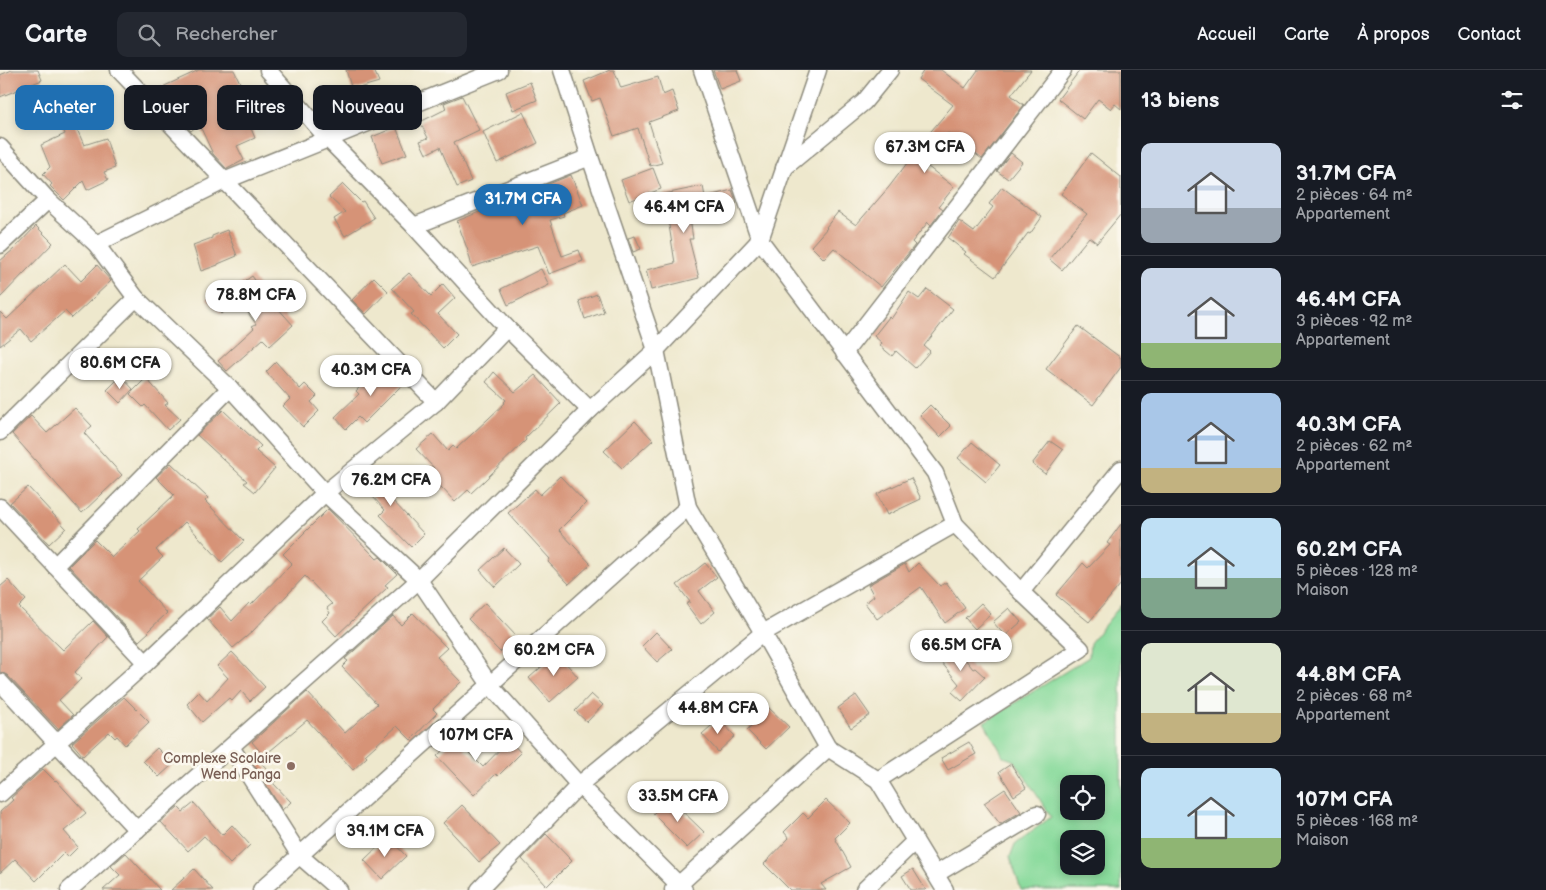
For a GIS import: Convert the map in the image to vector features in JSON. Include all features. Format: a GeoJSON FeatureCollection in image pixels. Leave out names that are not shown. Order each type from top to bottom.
{"type":"FeatureCollection","features":[{"type":"Feature","properties":{"kind":"street"},"geometry":{"type":"LineString","coordinates":[[119,70],[436,402]]}},
{"type":"Feature","properties":{"kind":"street"},"geometry":{"type":"LineString","coordinates":[[268,70],[328,139],[414,226],[507,328],[590,410]]}},
{"type":"Feature","properties":{"kind":"street"},"geometry":{"type":"LineString","coordinates":[[96,244],[224,180],[499,70]]}},
{"type":"Feature","properties":{"kind":"street"},"geometry":{"type":"LineString","coordinates":[[562,70],[656,350],[688,507],[763,633],[828,748],[878,780],[945,890]]}},
{"type":"Feature","properties":{"kind":"street"},"geometry":{"type":"LineString","coordinates":[[702,70],[760,240],[935,473],[955,524],[1021,592],[1081,649],[878,780]]}},
{"type":"Feature","properties":{"kind":"street"},"geometry":{"type":"LineString","coordinates":[[69,890],[418,580],[590,410],[656,350],[760,240],[818,70]]}},
{"type":"Feature","properties":{"kind":"street"},"geometry":{"type":"LineString","coordinates":[[784,168],[864,102],[890,70]]}},
{"type":"Feature","properties":{"kind":"street"},"geometry":{"type":"LineString","coordinates":[[844,353],[1063,70]]}},
{"type":"Feature","properties":{"kind":"street"},"geometry":{"type":"LineString","coordinates":[[0,147],[48,200],[96,244],[136,298],[230,388],[325,493],[418,580],[490,685],[579,785],[678,888],[828,748]]}},
{"type":"Feature","properties":{"kind":"street"},"geometry":{"type":"LineString","coordinates":[[414,226],[590,157]]}},
{"type":"Feature","properties":{"kind":"street"},"geometry":{"type":"LineString","coordinates":[[0,245],[48,200]]}},
{"type":"Feature","properties":{"kind":"street"},"geometry":{"type":"LineString","coordinates":[[0,432],[136,298]]}},
{"type":"Feature","properties":{"kind":"street"},"geometry":{"type":"LineString","coordinates":[[0,794],[146,663],[325,493],[436,402],[507,328]]}},
{"type":"Feature","properties":{"kind":"street"},"geometry":{"type":"LineString","coordinates":[[55,566],[230,388]]}},
{"type":"Feature","properties":{"kind":"street"},"geometry":{"type":"LineString","coordinates":[[1021,592],[1121,469]]}},
{"type":"Feature","properties":{"kind":"street"},"geometry":{"type":"LineString","coordinates":[[0,507],[146,663]]}},
{"type":"Feature","properties":{"kind":"street"},"geometry":{"type":"LineString","coordinates":[[262,890],[688,507]]}},
{"type":"Feature","properties":{"kind":"street"},"geometry":{"type":"LineString","coordinates":[[479,890],[579,785],[763,633],[955,524]]}},
{"type":"Feature","properties":{"kind":"street"},"geometry":{"type":"LineString","coordinates":[[0,682],[137,830]]}},
{"type":"Feature","properties":{"kind":"street"},"geometry":{"type":"LineString","coordinates":[[232,747],[300,856],[339,890]]}},
{"type":"Feature","properties":{"kind":"street"},"geometry":{"type":"LineString","coordinates":[[936,874],[1037,814]]}},
{"type":"Feature","properties":{"kind":"street"},"geometry":{"type":"LineString","coordinates":[[864,890],[915,841]]}},
{"type":"Feature","properties":{"kind":"green space"},"geometry":{"type":"Polygon","coordinates":[[[1121,605],[1121,890],[1021,890],[1010,857],[1015,844],[1051,817],[1015,761],[1004,757],[984,722],[1089,657],[1090,643],[1121,605]]]}},
{"type":"Feature","properties":{"kind":"building"},"geometry":{"type":"Polygon","coordinates":[[[12,70],[38,70],[42,80],[30,85],[15,85],[15,91],[0,97],[0,75],[12,70]]]}},
{"type":"Feature","properties":{"kind":"building"},"geometry":{"type":"Polygon","coordinates":[[[199,70],[234,70],[241,85],[217,85],[217,130],[252,130],[255,138],[237,146],[244,160],[227,169],[213,154],[202,130],[207,130],[207,85],[167,85],[199,70]]]}},
{"type":"Feature","properties":{"kind":"building"},"geometry":{"type":"Polygon","coordinates":[[[346,70],[374,70],[379,82],[369,85],[350,85],[346,70]]]}},
{"type":"Feature","properties":{"kind":"building"},"geometry":{"type":"Polygon","coordinates":[[[614,70],[621,88],[658,77],[663,95],[672,91],[679,111],[649,122],[662,163],[650,166],[638,128],[614,136],[600,98],[592,101],[584,81],[614,70]]]}},
{"type":"Feature","properties":{"kind":"building"},"geometry":{"type":"Polygon","coordinates":[[[713,70],[737,70],[741,81],[720,89],[713,70]]]}},
{"type":"Feature","properties":{"kind":"building"},"geometry":{"type":"Polygon","coordinates":[[[924,70],[941,70],[965,88],[978,70],[1031,70],[1011,95],[1024,105],[982,159],[948,133],[923,163],[954,187],[939,206],[943,209],[931,225],[928,222],[912,242],[915,245],[881,287],[834,248],[824,259],[811,246],[838,212],[856,225],[889,187],[916,149],[953,105],[918,79],[924,70]]]}},
{"type":"Feature","properties":{"kind":"building"},"geometry":{"type":"Polygon","coordinates":[[[1080,70],[1121,70],[1121,109],[1115,104],[1111,109],[1098,99],[1083,119],[1058,99],[1080,70]]]}},
{"type":"Feature","properties":{"kind":"building"},"geometry":{"type":"Polygon","coordinates":[[[530,82],[537,100],[513,110],[506,92],[530,82]]]}},
{"type":"Feature","properties":{"kind":"building"},"geometry":{"type":"Polygon","coordinates":[[[462,96],[479,130],[454,142],[471,181],[457,187],[440,147],[426,154],[420,141],[428,138],[422,126],[422,121],[446,109],[444,103],[462,96]]]}},
{"type":"Feature","properties":{"kind":"building"},"geometry":{"type":"Polygon","coordinates":[[[523,112],[538,143],[497,163],[483,132],[523,112]]]}},
{"type":"Feature","properties":{"kind":"building"},"geometry":{"type":"Polygon","coordinates":[[[63,130],[77,130],[84,145],[106,138],[115,168],[104,172],[108,180],[87,190],[83,181],[64,200],[50,186],[52,184],[43,174],[50,167],[41,145],[65,134],[63,130]]]}},
{"type":"Feature","properties":{"kind":"building"},"geometry":{"type":"Polygon","coordinates":[[[389,130],[397,130],[407,154],[382,163],[372,137],[389,130]]]}},
{"type":"Feature","properties":{"kind":"building"},"geometry":{"type":"Polygon","coordinates":[[[1011,153],[1022,162],[1008,179],[997,171],[1011,153]]]}},
{"type":"Feature","properties":{"kind":"building"},"geometry":{"type":"Polygon","coordinates":[[[1091,153],[1121,177],[1121,214],[1097,243],[1089,237],[1062,270],[1049,259],[1087,214],[1061,194],[1091,153]]]}},
{"type":"Feature","properties":{"kind":"building"},"geometry":{"type":"Polygon","coordinates":[[[653,168],[661,189],[629,201],[621,180],[653,168]]]}},
{"type":"Feature","properties":{"kind":"building"},"geometry":{"type":"Polygon","coordinates":[[[571,175],[583,205],[563,213],[564,216],[550,220],[562,256],[579,250],[583,261],[549,274],[538,246],[472,267],[457,221],[571,175]]]}},
{"type":"Feature","properties":{"kind":"building"},"geometry":{"type":"Polygon","coordinates":[[[343,184],[361,202],[363,201],[374,218],[345,236],[334,219],[345,212],[329,197],[343,184]]]}},
{"type":"Feature","properties":{"kind":"building"},"geometry":{"type":"Polygon","coordinates":[[[703,186],[705,197],[732,190],[737,203],[689,212],[693,239],[689,239],[699,278],[651,290],[646,270],[675,263],[664,194],[703,186]]]}},
{"type":"Feature","properties":{"kind":"building"},"geometry":{"type":"Polygon","coordinates":[[[1002,187],[1042,217],[995,277],[964,254],[966,252],[948,238],[959,221],[974,232],[993,207],[989,204],[1002,187]]]}},
{"type":"Feature","properties":{"kind":"building"},"geometry":{"type":"Polygon","coordinates":[[[36,226],[53,243],[0,298],[0,261],[36,226]]]}},
{"type":"Feature","properties":{"kind":"building"},"geometry":{"type":"Polygon","coordinates":[[[227,230],[237,256],[201,271],[193,245],[227,230]]]}},
{"type":"Feature","properties":{"kind":"building"},"geometry":{"type":"Polygon","coordinates":[[[635,236],[641,249],[633,252],[628,238],[635,236]]]}},
{"type":"Feature","properties":{"kind":"building"},"geometry":{"type":"Polygon","coordinates":[[[65,264],[81,281],[97,265],[111,281],[72,318],[65,311],[31,341],[21,329],[0,346],[0,312],[7,319],[65,264]]]}},
{"type":"Feature","properties":{"kind":"building"},"geometry":{"type":"Polygon","coordinates":[[[541,269],[549,285],[508,305],[501,289],[541,269]]]}},
{"type":"Feature","properties":{"kind":"building"},"geometry":{"type":"Polygon","coordinates":[[[409,273],[431,296],[443,284],[455,298],[438,314],[457,334],[443,348],[411,314],[414,312],[392,288],[409,273]]]}},
{"type":"Feature","properties":{"kind":"building"},"geometry":{"type":"Polygon","coordinates":[[[252,276],[274,307],[276,306],[293,325],[270,346],[263,339],[227,371],[218,361],[256,324],[232,290],[252,276]]]}},
{"type":"Feature","properties":{"kind":"building"},"geometry":{"type":"Polygon","coordinates":[[[374,277],[388,291],[366,314],[352,300],[374,277]]]}},
{"type":"Feature","properties":{"kind":"building"},"geometry":{"type":"Polygon","coordinates":[[[927,289],[953,309],[924,346],[930,351],[915,368],[896,351],[892,356],[880,346],[882,343],[874,336],[889,317],[891,319],[909,292],[919,299],[927,289]]]}},
{"type":"Feature","properties":{"kind":"building"},"geometry":{"type":"Polygon","coordinates":[[[215,291],[230,306],[221,314],[207,299],[215,291]]]}},
{"type":"Feature","properties":{"kind":"building"},"geometry":{"type":"Polygon","coordinates":[[[597,294],[604,312],[585,319],[579,301],[597,294]]]}},
{"type":"Feature","properties":{"kind":"building"},"geometry":{"type":"Polygon","coordinates":[[[1078,326],[1121,358],[1121,367],[1093,405],[1046,369],[1078,326]]]}},
{"type":"Feature","properties":{"kind":"building"},"geometry":{"type":"Polygon","coordinates":[[[276,362],[300,389],[305,384],[317,396],[311,402],[319,411],[303,427],[283,406],[290,399],[266,372],[276,362]]]}},
{"type":"Feature","properties":{"kind":"building"},"geometry":{"type":"Polygon","coordinates":[[[387,365],[404,383],[364,423],[358,417],[346,429],[335,417],[359,394],[356,391],[369,377],[372,380],[387,365]]]}},
{"type":"Feature","properties":{"kind":"building"},"geometry":{"type":"Polygon","coordinates":[[[494,372],[515,392],[535,375],[561,403],[485,480],[471,493],[468,490],[455,502],[428,473],[434,468],[416,449],[433,434],[448,451],[453,446],[456,449],[505,403],[506,400],[486,382],[494,372]]]}},
{"type":"Feature","properties":{"kind":"building"},"geometry":{"type":"Polygon","coordinates":[[[121,376],[133,389],[120,403],[107,390],[121,376]]]}},
{"type":"Feature","properties":{"kind":"building"},"geometry":{"type":"Polygon","coordinates":[[[146,378],[168,403],[165,405],[180,419],[168,430],[145,405],[143,407],[130,394],[146,378]]]}},
{"type":"Feature","properties":{"kind":"building"},"geometry":{"type":"Polygon","coordinates":[[[930,405],[951,426],[940,437],[920,415],[930,405]]]}},
{"type":"Feature","properties":{"kind":"building"},"geometry":{"type":"Polygon","coordinates":[[[75,408],[92,426],[84,433],[122,475],[82,513],[12,434],[31,416],[47,433],[75,408]]]}},
{"type":"Feature","properties":{"kind":"building"},"geometry":{"type":"Polygon","coordinates":[[[223,410],[261,446],[256,451],[275,468],[255,492],[244,483],[247,481],[197,435],[223,410]]]}},
{"type":"Feature","properties":{"kind":"building"},"geometry":{"type":"Polygon","coordinates":[[[635,421],[653,440],[622,468],[604,451],[635,421]]]}},
{"type":"Feature","properties":{"kind":"building"},"geometry":{"type":"Polygon","coordinates":[[[1050,441],[1063,450],[1045,474],[1032,464],[1050,441]]]}},
{"type":"Feature","properties":{"kind":"building"},"geometry":{"type":"Polygon","coordinates":[[[972,442],[1000,465],[986,482],[958,458],[972,442]]]}},
{"type":"Feature","properties":{"kind":"building"},"geometry":{"type":"Polygon","coordinates":[[[171,463],[208,498],[205,501],[244,541],[222,562],[185,522],[156,550],[163,557],[138,581],[167,613],[139,641],[69,566],[95,540],[112,557],[140,531],[138,529],[174,495],[156,477],[171,463]]]}},
{"type":"Feature","properties":{"kind":"building"},"geometry":{"type":"Polygon","coordinates":[[[372,468],[397,495],[392,500],[424,534],[411,547],[380,515],[385,510],[357,480],[372,468]]]}},
{"type":"Feature","properties":{"kind":"building"},"geometry":{"type":"Polygon","coordinates":[[[560,476],[586,503],[559,530],[591,564],[569,584],[548,562],[550,559],[508,513],[535,489],[540,495],[560,476]]]}},
{"type":"Feature","properties":{"kind":"building"},"geometry":{"type":"Polygon","coordinates":[[[911,478],[921,499],[887,515],[877,494],[911,478]]]}},
{"type":"Feature","properties":{"kind":"building"},"geometry":{"type":"Polygon","coordinates":[[[28,487],[66,528],[49,544],[10,503],[28,487]]]}},
{"type":"Feature","properties":{"kind":"building"},"geometry":{"type":"Polygon","coordinates":[[[328,509],[377,559],[380,557],[397,574],[385,585],[388,587],[336,636],[322,621],[330,613],[327,608],[332,604],[305,576],[252,632],[233,648],[207,619],[220,607],[232,621],[249,603],[251,605],[292,563],[283,554],[328,509]]]}},
{"type":"Feature","properties":{"kind":"building"},"geometry":{"type":"Polygon","coordinates":[[[1121,524],[1121,584],[1089,622],[1056,595],[1083,563],[1088,568],[1110,545],[1107,543],[1121,524]]]}},
{"type":"Feature","properties":{"kind":"building"},"geometry":{"type":"Polygon","coordinates":[[[504,548],[519,564],[495,587],[480,570],[504,548]]]}},
{"type":"Feature","properties":{"kind":"building"},"geometry":{"type":"Polygon","coordinates":[[[705,563],[717,577],[699,591],[715,612],[701,624],[686,604],[690,602],[677,585],[705,563]]]}},
{"type":"Feature","properties":{"kind":"building"},"geometry":{"type":"Polygon","coordinates":[[[918,563],[940,586],[946,582],[965,608],[945,623],[921,587],[877,619],[865,603],[874,596],[868,585],[905,564],[909,572],[918,563]]]}},
{"type":"Feature","properties":{"kind":"building"},"geometry":{"type":"Polygon","coordinates":[[[8,580],[26,600],[19,607],[63,650],[93,621],[108,637],[75,672],[81,679],[59,700],[73,715],[58,729],[7,675],[0,672],[0,587],[8,580]]]}},
{"type":"Feature","properties":{"kind":"building"},"geometry":{"type":"Polygon","coordinates":[[[485,603],[517,637],[500,652],[468,619],[485,603]]]}},
{"type":"Feature","properties":{"kind":"building"},"geometry":{"type":"Polygon","coordinates":[[[981,603],[991,614],[975,629],[965,618],[981,603]]]}},
{"type":"Feature","properties":{"kind":"building"},"geometry":{"type":"Polygon","coordinates":[[[1009,608],[1021,622],[1005,636],[993,622],[1009,608]]]}},
{"type":"Feature","properties":{"kind":"building"},"geometry":{"type":"Polygon","coordinates":[[[413,613],[447,648],[437,657],[461,682],[433,709],[437,713],[411,740],[397,726],[365,755],[367,757],[353,770],[307,720],[264,756],[252,742],[307,692],[345,733],[377,704],[342,667],[348,661],[345,659],[393,616],[401,625],[413,613]]]}},
{"type":"Feature","properties":{"kind":"building"},"geometry":{"type":"Polygon","coordinates":[[[656,632],[672,649],[657,662],[642,646],[656,632]]]}},
{"type":"Feature","properties":{"kind":"building"},"geometry":{"type":"Polygon","coordinates":[[[953,644],[973,669],[975,668],[985,677],[962,701],[952,692],[959,684],[937,657],[953,644]]]}},
{"type":"Feature","properties":{"kind":"building"},"geometry":{"type":"Polygon","coordinates":[[[232,652],[265,687],[250,701],[241,691],[232,701],[229,698],[202,722],[187,704],[199,692],[207,701],[228,678],[217,666],[232,652]]]}},
{"type":"Feature","properties":{"kind":"building"},"geometry":{"type":"Polygon","coordinates":[[[557,653],[578,677],[550,702],[529,678],[557,653]]]}},
{"type":"Feature","properties":{"kind":"building"},"geometry":{"type":"Polygon","coordinates":[[[591,694],[603,705],[587,722],[575,711],[591,694]]]}},
{"type":"Feature","properties":{"kind":"building"},"geometry":{"type":"Polygon","coordinates":[[[856,695],[870,715],[851,728],[838,708],[856,695]]]}},
{"type":"Feature","properties":{"kind":"building"},"geometry":{"type":"Polygon","coordinates":[[[124,697],[149,722],[125,745],[117,736],[115,738],[109,732],[83,756],[72,743],[124,697]]]}},
{"type":"Feature","properties":{"kind":"building"},"geometry":{"type":"Polygon","coordinates":[[[769,708],[789,727],[766,749],[747,730],[769,708]]]}},
{"type":"Feature","properties":{"kind":"building"},"geometry":{"type":"Polygon","coordinates":[[[719,719],[735,736],[718,752],[702,734],[719,719]]]}},
{"type":"Feature","properties":{"kind":"building"},"geometry":{"type":"Polygon","coordinates":[[[465,729],[474,738],[464,748],[483,767],[509,740],[521,753],[498,776],[496,774],[474,795],[437,756],[465,729]]]}},
{"type":"Feature","properties":{"kind":"building"},"geometry":{"type":"Polygon","coordinates":[[[969,742],[976,754],[948,770],[941,758],[969,742]]]}},
{"type":"Feature","properties":{"kind":"building"},"geometry":{"type":"Polygon","coordinates":[[[157,748],[173,764],[159,777],[143,761],[157,748]]]}},
{"type":"Feature","properties":{"kind":"building"},"geometry":{"type":"Polygon","coordinates":[[[255,756],[277,780],[273,783],[291,802],[282,810],[251,760],[255,756]]]}},
{"type":"Feature","properties":{"kind":"building"},"geometry":{"type":"Polygon","coordinates":[[[1011,764],[1026,788],[1014,796],[999,772],[1011,764]]]}},
{"type":"Feature","properties":{"kind":"building"},"geometry":{"type":"Polygon","coordinates":[[[43,769],[56,780],[86,813],[64,831],[78,847],[68,857],[64,853],[36,881],[15,859],[0,873],[0,812],[13,800],[11,798],[43,769]]]}},
{"type":"Feature","properties":{"kind":"building"},"geometry":{"type":"Polygon","coordinates":[[[1005,789],[1021,812],[1000,824],[984,803],[1005,789]]]}},
{"type":"Feature","properties":{"kind":"building"},"geometry":{"type":"Polygon","coordinates":[[[669,798],[704,832],[687,848],[653,814],[669,798]]]}},
{"type":"Feature","properties":{"kind":"building"},"geometry":{"type":"Polygon","coordinates":[[[826,800],[850,823],[835,838],[851,867],[821,884],[826,890],[790,890],[764,864],[789,838],[784,832],[803,813],[808,818],[826,800]]]}},
{"type":"Feature","properties":{"kind":"building"},"geometry":{"type":"Polygon","coordinates":[[[194,803],[222,835],[232,825],[250,845],[230,864],[204,836],[188,851],[161,822],[178,807],[183,812],[194,803]]]}},
{"type":"Feature","properties":{"kind":"building"},"geometry":{"type":"Polygon","coordinates":[[[462,805],[500,845],[479,862],[443,823],[462,805]]]}},
{"type":"Feature","properties":{"kind":"building"},"geometry":{"type":"Polygon","coordinates":[[[546,834],[572,861],[547,886],[522,859],[546,834]]]}},
{"type":"Feature","properties":{"kind":"building"},"geometry":{"type":"Polygon","coordinates":[[[388,837],[406,856],[382,879],[364,860],[388,837]]]}},
{"type":"Feature","properties":{"kind":"building"},"geometry":{"type":"Polygon","coordinates":[[[126,853],[160,890],[103,890],[120,875],[111,866],[126,853]]]}},
{"type":"Feature","properties":{"kind":"building"},"geometry":{"type":"Polygon","coordinates":[[[194,869],[213,890],[171,890],[194,869]]]}},
{"type":"Feature","properties":{"kind":"building"},"geometry":{"type":"Polygon","coordinates":[[[913,869],[926,890],[911,890],[902,876],[913,869]]]}},
{"type":"Feature","properties":{"kind":"place","name":"Complexe Scolaire Wend Panga"},"geometry":{"type":"Point","coordinates":[291,766]}}]}
